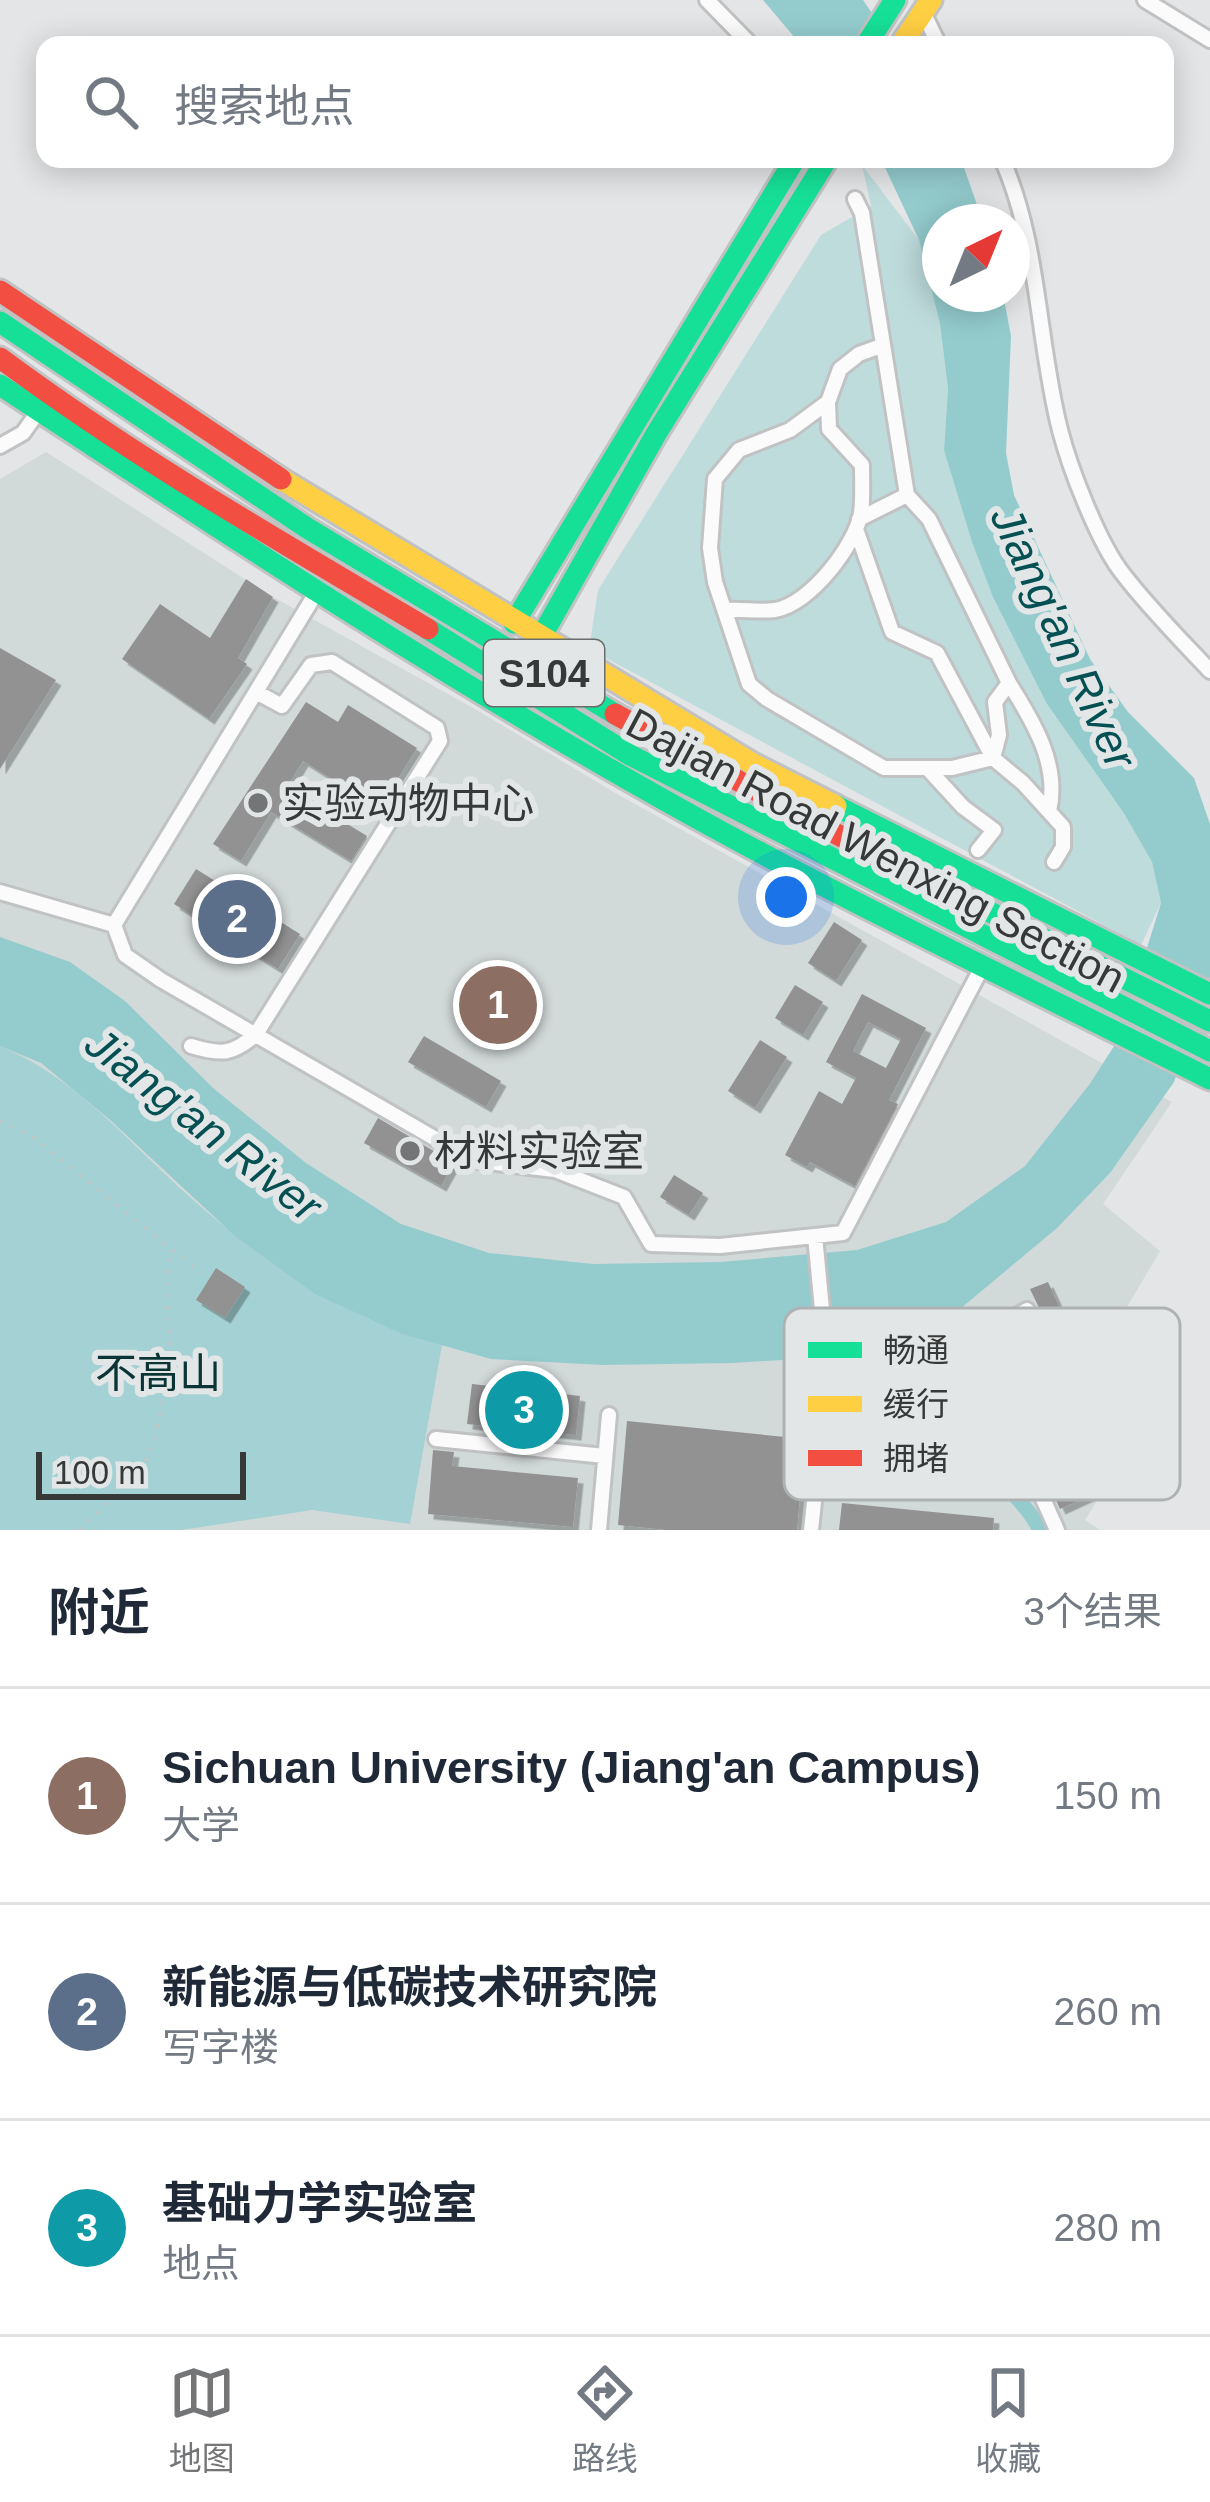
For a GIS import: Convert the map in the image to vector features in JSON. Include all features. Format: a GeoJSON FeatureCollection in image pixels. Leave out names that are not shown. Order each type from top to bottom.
{"type":"FeatureCollection","features":[{"type":"Feature","properties":{"kind":"street"},"geometry":{"type":"LineString","coordinates":[[707,0],[742,36]]}},
{"type":"Feature","properties":{"kind":"street"},"geometry":{"type":"LineString","coordinates":[[872,36],[896,0]]}},
{"type":"Feature","properties":{"kind":"street"},"geometry":{"type":"LineString","coordinates":[[1145,0],[1210,40]]}},
{"type":"Feature","properties":{"kind":"street"},"geometry":{"type":"LineString","coordinates":[[907,36],[927,6]]}},
{"type":"Feature","properties":{"kind":"street"},"geometry":{"type":"LineString","coordinates":[[927,6],[936,36]]}},
{"type":"Feature","properties":{"kind":"street"},"geometry":{"type":"LineString","coordinates":[[514,623],[790,168]]}},
{"type":"Feature","properties":{"kind":"street"},"geometry":{"type":"LineString","coordinates":[[540,639],[656,434],[821,168]]}},
{"type":"Feature","properties":{"kind":"street"},"geometry":{"type":"LineString","coordinates":[[1006,168],[1038,287],[1060,430],[1082,493],[1120,571],[1210,670]]}},
{"type":"Feature","properties":{"kind":"street"},"geometry":{"type":"LineString","coordinates":[[855,199],[862,213],[907,495],[929,519],[1026,710],[1055,785],[1049,811]]}},
{"type":"Feature","properties":{"kind":"street"},"geometry":{"type":"LineString","coordinates":[[0,291],[317,503],[753,764],[1210,994]]}},
{"type":"Feature","properties":{"kind":"street","name":"Dajian Road Wenxing Section"},"geometry":{"type":"LineString","coordinates":[[0,322],[219,471],[495,645],[815,823],[1210,1021]]}},
{"type":"Feature","properties":{"kind":"street"},"geometry":{"type":"LineString","coordinates":[[881,346],[859,354],[840,369],[828,402],[829,429],[862,466],[858,524],[892,632],[937,653],[993,758],[1063,826],[1063,848],[1054,862]]}},
{"type":"Feature","properties":{"kind":"street","name":"Dajian Road Wenxing Section"},"geometry":{"type":"LineString","coordinates":[[0,358],[202,495],[630,755],[1206,1049]]}},
{"type":"Feature","properties":{"kind":"street"},"geometry":{"type":"LineString","coordinates":[[0,385],[316,593],[733,838],[1201,1074]]}},
{"type":"Feature","properties":{"kind":"street"},"geometry":{"type":"LineString","coordinates":[[828,402],[790,430],[739,450],[715,479],[710,548],[715,582],[749,684],[884,768],[929,770],[993,758]]}},
{"type":"Feature","properties":{"kind":"street"},"geometry":{"type":"LineString","coordinates":[[0,446],[23,433],[38,412]]}},
{"type":"Feature","properties":{"kind":"street"},"geometry":{"type":"LineString","coordinates":[[727,610],[778,610],[805,596],[827,574],[858,524],[907,495]]}},
{"type":"Feature","properties":{"kind":"street"},"geometry":{"type":"LineString","coordinates":[[114,925],[316,593]]}},
{"type":"Feature","properties":{"kind":"street"},"geometry":{"type":"LineString","coordinates":[[191,1046],[222,1054],[236,1052],[256,1034],[440,741],[437,728],[332,662],[310,665],[282,706],[256,692]]}},
{"type":"Feature","properties":{"kind":"street"},"geometry":{"type":"LineString","coordinates":[[993,758],[999,735],[995,702],[1009,682]]}},
{"type":"Feature","properties":{"kind":"street"},"geometry":{"type":"LineString","coordinates":[[929,770],[963,807],[994,830],[978,850]]}},
{"type":"Feature","properties":{"kind":"street"},"geometry":{"type":"LineString","coordinates":[[0,892],[114,925]]}},
{"type":"Feature","properties":{"kind":"street"},"geometry":{"type":"LineString","coordinates":[[114,925],[125,955],[472,1160],[555,1170],[623,1196],[651,1244],[720,1246],[843,1233],[982,967]]}},
{"type":"Feature","properties":{"kind":"street"},"geometry":{"type":"LineString","coordinates":[[814,1236],[821,1308]]}},
{"type":"Feature","properties":{"kind":"street"},"geometry":{"type":"LineString","coordinates":[[599,1530],[609,1415]]}},
{"type":"Feature","properties":{"kind":"street"},"geometry":{"type":"LineString","coordinates":[[436,1438],[605,1456]]}},
{"type":"Feature","properties":{"kind":"street"},"geometry":{"type":"LineString","coordinates":[[811,1530],[814,1500]]}},
{"type":"Feature","properties":{"kind":"street"},"geometry":{"type":"LineString","coordinates":[[1044,1500],[1057,1530]]}},
{"type":"Feature","properties":{"kind":"path"},"geometry":{"type":"LineString","coordinates":[[0,1121],[33,1137],[201,1273]]}},
{"type":"Feature","properties":{"kind":"path"},"geometry":{"type":"LineString","coordinates":[[79,1530],[142,1469],[156,1434],[171,1359],[166,1286],[170,1250]]}},
{"type":"Feature","properties":{"kind":"shaded area"},"geometry":{"type":"Polygon","coordinates":[[[864,168],[919,240],[922,312],[937,312],[948,389],[944,450],[1047,704],[1152,862],[1161,903],[1141,945],[589,649],[598,590],[821,235],[871,206],[864,168]]]}},
{"type":"Feature","properties":{"kind":"shaded area"},"geometry":{"type":"Polygon","coordinates":[[[46,452],[273,597],[1172,1102],[1103,1204],[1160,1251],[1126,1308],[784,1308],[784,1500],[1097,1500],[1085,1520],[1100,1530],[0,1530],[0,479],[46,452]]]}},
{"type":"Feature","properties":{"kind":"green space","name":"不高山"},"geometry":{"type":"Polygon","coordinates":[[[0,1046],[69,1087],[197,1204],[294,1278],[365,1317],[442,1345],[410,1524],[312,1510],[182,1530],[0,1530],[0,1046]]]}},
{"type":"Feature","properties":{"kind":"water"},"geometry":{"type":"Polygon","coordinates":[[[763,0],[863,0],[888,36],[793,36],[763,0]]]}},
{"type":"Feature","properties":{"kind":"water"},"geometry":{"type":"Polygon","coordinates":[[[885,168],[964,168],[977,204],[922,204],[922,252],[885,168]]]}},
{"type":"Feature","properties":{"kind":"water","name":"Jiang'an River"},"geometry":{"type":"Polygon","coordinates":[[[937,312],[1006,312],[1011,336],[1006,453],[1014,495],[1090,659],[1128,712],[1194,778],[1210,824],[1210,977],[1174,1082],[1110,1173],[1057,1228],[961,1308],[784,1308],[784,1360],[603,1365],[491,1359],[402,1334],[315,1294],[236,1237],[41,1063],[0,1046],[0,937],[70,962],[125,1001],[213,1088],[306,1163],[401,1224],[489,1253],[593,1264],[720,1262],[857,1250],[946,1222],[1025,1166],[1118,1040],[1161,903],[1152,862],[1047,704],[993,597],[972,542],[944,450],[948,389],[937,312]]]}},
{"type":"Feature","properties":{"kind":"building"},"geometry":{"type":"Polygon","coordinates":[[[246,579],[273,597],[238,658],[247,664],[209,719],[122,659],[160,604],[210,638],[246,579]]]}},
{"type":"Feature","properties":{"kind":"building"},"geometry":{"type":"Polygon","coordinates":[[[0,648],[56,680],[0,769],[0,648]]]}},
{"type":"Feature","properties":{"kind":"building"},"geometry":{"type":"Polygon","coordinates":[[[306,702],[338,722],[348,705],[417,748],[379,809],[303,761],[287,787],[367,836],[351,861],[271,812],[241,861],[213,844],[306,702]]]}},
{"type":"Feature","properties":{"kind":"building"},"geometry":{"type":"Polygon","coordinates":[[[196,869],[300,934],[278,969],[174,904],[196,869]]]}},
{"type":"Feature","properties":{"kind":"building"},"geometry":{"type":"Polygon","coordinates":[[[834,922],[862,940],[836,981],[808,963],[834,922]]]}},
{"type":"Feature","properties":{"kind":"building"},"geometry":{"type":"Polygon","coordinates":[[[795,985],[823,1002],[803,1035],[775,1018],[795,985]]]}},
{"type":"Feature","properties":{"kind":"building"},"geometry":{"type":"Polygon","coordinates":[[[862,994],[926,1028],[889,1100],[898,1104],[855,1186],[810,1162],[807,1167],[785,1155],[819,1091],[842,1104],[856,1078],[826,1062],[862,994]],[[868,1022],[853,1051],[886,1068],[901,1039],[868,1022]]]}},
{"type":"Feature","properties":{"kind":"building"},"geometry":{"type":"Polygon","coordinates":[[[424,1036],[501,1081],[486,1107],[408,1062],[424,1036]]]}},
{"type":"Feature","properties":{"kind":"building"},"geometry":{"type":"Polygon","coordinates":[[[760,1040],[787,1057],[755,1108],[728,1091],[760,1040]]]}},
{"type":"Feature","properties":{"kind":"building","name":"材料实验室"},"geometry":{"type":"Polygon","coordinates":[[[378,1118],[454,1163],[441,1186],[364,1143],[378,1118]]]}},
{"type":"Feature","properties":{"kind":"building"},"geometry":{"type":"Polygon","coordinates":[[[674,1175],[703,1193],[689,1215],[660,1197],[674,1175]]]}},
{"type":"Feature","properties":{"kind":"building"},"geometry":{"type":"Polygon","coordinates":[[[216,1268],[245,1287],[225,1318],[196,1300],[216,1268]]]}},
{"type":"Feature","properties":{"kind":"building"},"geometry":{"type":"Polygon","coordinates":[[[1048,1282],[1060,1308],[1039,1308],[1030,1289],[1048,1282]]]}},
{"type":"Feature","properties":{"kind":"building"},"geometry":{"type":"Polygon","coordinates":[[[472,1384],[580,1396],[576,1435],[467,1424],[472,1384]]]}},
{"type":"Feature","properties":{"kind":"building"},"geometry":{"type":"Polygon","coordinates":[[[627,1421],[784,1437],[784,1500],[800,1500],[797,1530],[667,1530],[618,1525],[627,1421]]]}},
{"type":"Feature","properties":{"kind":"building"},"geometry":{"type":"Polygon","coordinates":[[[433,1450],[454,1452],[452,1466],[578,1478],[573,1527],[428,1514],[433,1450]]]}},
{"type":"Feature","properties":{"kind":"building"},"geometry":{"type":"Polygon","coordinates":[[[1056,1500],[1080,1500],[1060,1509],[1056,1500]]]}},
{"type":"Feature","properties":{"kind":"building"},"geometry":{"type":"Polygon","coordinates":[[[842,1503],[994,1518],[993,1530],[839,1530],[842,1503]]]}},
{"type":"Feature","properties":{"kind":"waterway"},"geometry":{"type":"LineString","coordinates":[[948,1295],[952,1308]]}},
{"type":"Feature","properties":{"kind":"waterway"},"geometry":{"type":"LineString","coordinates":[[1019,1500],[1040,1530]]}},
{"type":"Feature","properties":{"kind":"traffic: fast"},"geometry":{"type":"LineString","coordinates":[[872,36],[895,0]]}},
{"type":"Feature","properties":{"kind":"traffic: fast"},"geometry":{"type":"LineString","coordinates":[[514,623],[790,168]]}},
{"type":"Feature","properties":{"kind":"traffic: fast"},"geometry":{"type":"LineString","coordinates":[[540,639],[656,434],[821,168]]}},
{"type":"Feature","properties":{"kind":"traffic: fast"},"geometry":{"type":"LineString","coordinates":[[0,322],[307,528],[615,714]]}},
{"type":"Feature","properties":{"kind":"traffic: fast"},"geometry":{"type":"LineString","coordinates":[[0,385],[362,619],[639,786],[851,900],[1210,1079]]}},
{"type":"Feature","properties":{"kind":"traffic: fast"},"geometry":{"type":"LineString","coordinates":[[428,629],[630,755],[1210,1051]]}},
{"type":"Feature","properties":{"kind":"traffic: fast"},"geometry":{"type":"LineString","coordinates":[[836,806],[1210,994]]}},
{"type":"Feature","properties":{"kind":"traffic: fast"},"geometry":{"type":"LineString","coordinates":[[879,857],[1210,1021]]}},
{"type":"Feature","properties":{"kind":"traffic: slow"},"geometry":{"type":"LineString","coordinates":[[907,36],[931,0]]}},
{"type":"Feature","properties":{"kind":"traffic: slow"},"geometry":{"type":"LineString","coordinates":[[281,479],[753,764],[836,806]]}},
{"type":"Feature","properties":{"kind":"traffic: jam"},"geometry":{"type":"LineString","coordinates":[[0,291],[281,479]]}},
{"type":"Feature","properties":{"kind":"traffic: jam"},"geometry":{"type":"LineString","coordinates":[[0,358],[157,465],[428,629]]}},
{"type":"Feature","properties":{"kind":"traffic: jam"},"geometry":{"type":"LineString","coordinates":[[615,714],[879,857]]}},
{"type":"Feature","properties":{"kind":"place","name":"实验动物中心"},"geometry":{"type":"Point","coordinates":[258,803]}},
{"type":"Feature","properties":{"kind":"place","name":"新能源与低碳技术研究院"},"geometry":{"type":"Point","coordinates":[237,919]}},
{"type":"Feature","properties":{"kind":"place","name":"Sichuan University (Jiang'an Campus)"},"geometry":{"type":"Point","coordinates":[498,1005]}},
{"type":"Feature","properties":{"kind":"place","name":"材料实验室"},"geometry":{"type":"Point","coordinates":[410,1151]}},
{"type":"Feature","properties":{"kind":"place","name":"基础力学实验室"},"geometry":{"type":"Point","coordinates":[524,1410]}}]}
